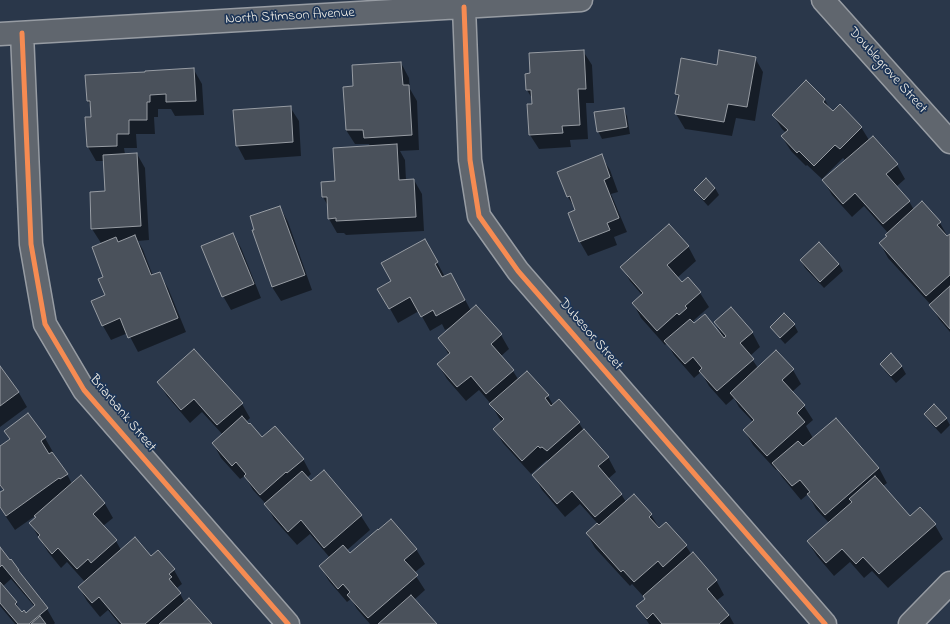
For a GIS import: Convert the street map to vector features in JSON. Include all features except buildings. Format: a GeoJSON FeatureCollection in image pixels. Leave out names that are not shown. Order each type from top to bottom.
{"type":"FeatureCollection","features":[{"type":"Feature","properties":{"kind":"street","name":"North Stimson Avenue"},"geometry":{"type":"LineString","coordinates":[[0,34],[580,0]]}},
{"type":"Feature","properties":{"kind":"street","name":"Doublegrove Street"},"geometry":{"type":"LineString","coordinates":[[824,0],[950,142]]}},
{"type":"Feature","properties":{"kind":"street","name":"Dubesor Street"},"geometry":{"type":"LineString","coordinates":[[464,7],[470,160],[480,216],[518,271],[825,624]]}},
{"type":"Feature","properties":{"kind":"street","name":"Briarbank Street"},"geometry":{"type":"LineString","coordinates":[[22,33],[31,244],[45,324],[84,390],[288,624]]}},
{"type":"Feature","properties":{"kind":"street"},"geometry":{"type":"LineString","coordinates":[[910,624],[950,583]]}},
{"type":"Feature","properties":{"kind":"cycle path"},"geometry":{"type":"LineString","coordinates":[[464,7],[470,160],[479,216],[518,271],[825,624]]}},
{"type":"Feature","properties":{"kind":"cycle path"},"geometry":{"type":"LineString","coordinates":[[22,33],[31,244],[45,324],[84,390],[288,624]]}}]}
